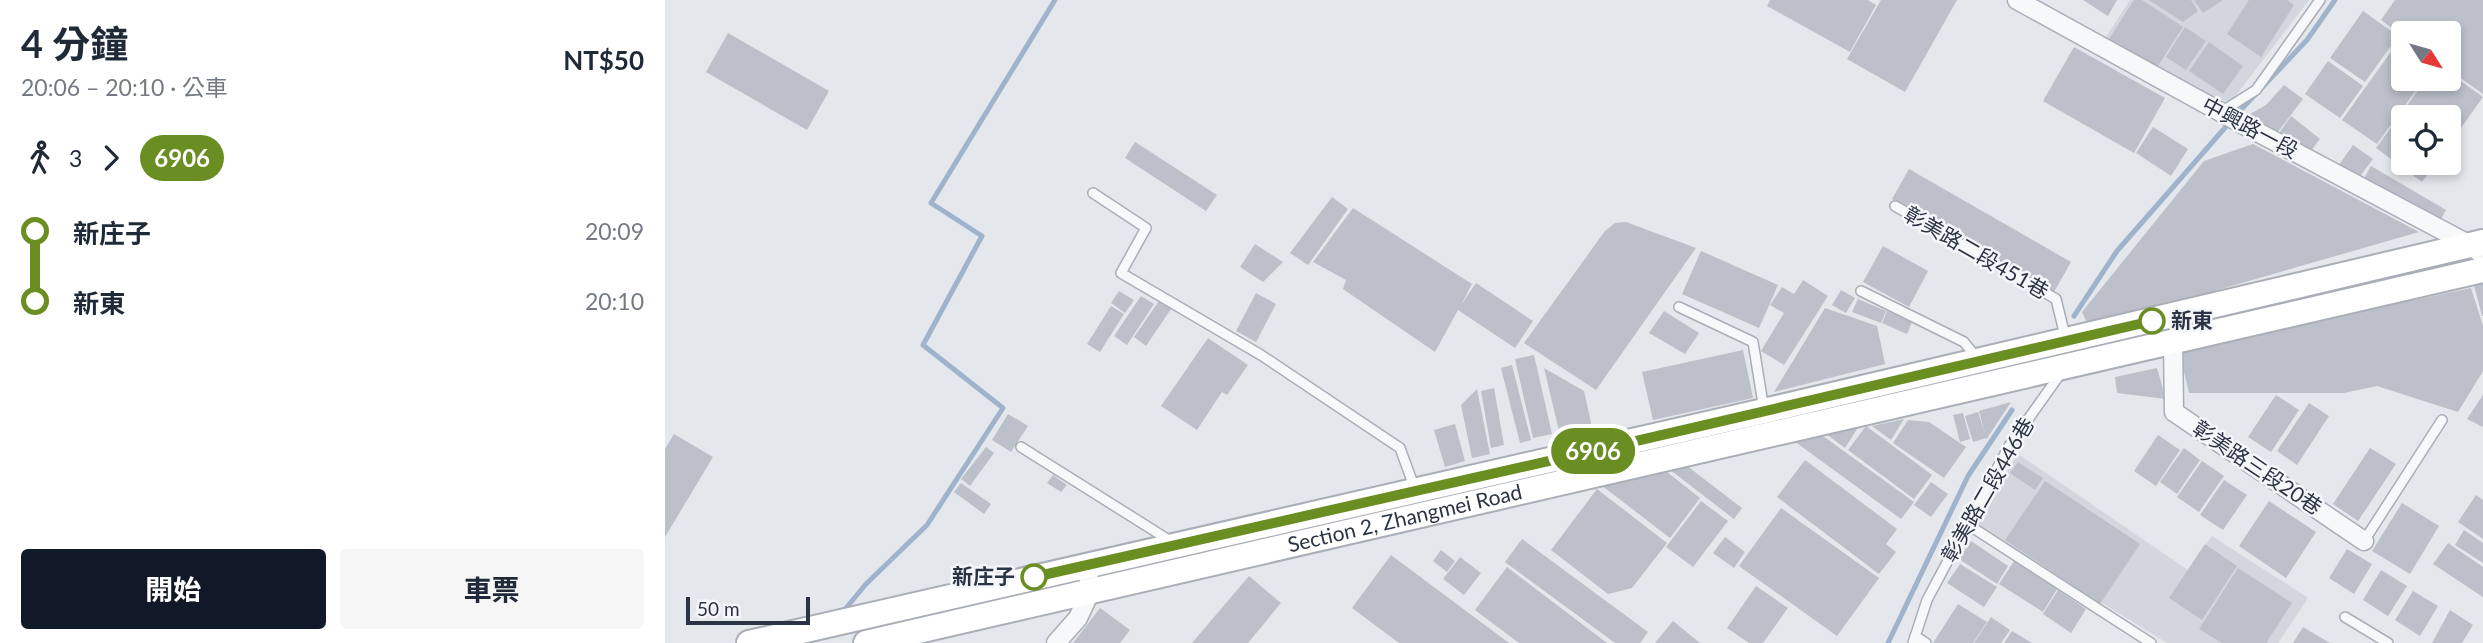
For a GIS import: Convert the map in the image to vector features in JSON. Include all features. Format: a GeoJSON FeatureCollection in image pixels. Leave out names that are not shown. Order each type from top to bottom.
{"type":"FeatureCollection","features":[{"type":"Feature","properties":{"kind":"main road","name":"Section 2, Zhangmei Road"},"geometry":{"type":"LineString","coordinates":[[866,643],[1091,590],[1570,469],[1764,411],[2479,248]]}},
{"type":"Feature","properties":{"kind":"main road","name":"Section 2, Zhangmei Road"},"geometry":{"type":"LineString","coordinates":[[749,643],[1415,491],[1570,469],[2066,367],[2483,270]]}},
{"type":"Feature","properties":{"kind":"street","name":"中興路一段"},"geometry":{"type":"LineString","coordinates":[[2017,0],[2221,113],[2479,248]]}},
{"type":"Feature","properties":{"kind":"street","name":"彰美路三段20巷"},"geometry":{"type":"LineString","coordinates":[[2173,341],[2174,412],[2364,541]]}},
{"type":"Feature","properties":{"kind":"street"},"geometry":{"type":"LineString","coordinates":[[1056,643],[1078,618],[1091,590],[1086,565]]}},
{"type":"Feature","properties":{"kind":"lane"},"geometry":{"type":"LineString","coordinates":[[2221,113],[2256,90],[2320,0]]}},
{"type":"Feature","properties":{"kind":"lane"},"geometry":{"type":"LineString","coordinates":[[1093,193],[1146,228],[1121,273],[1261,355],[1400,448],[1415,491]]}},
{"type":"Feature","properties":{"kind":"lane","name":"彰美路二段451巷"},"geometry":{"type":"LineString","coordinates":[[1895,206],[2056,299],[2066,341]]}},
{"type":"Feature","properties":{"kind":"lane"},"geometry":{"type":"LineString","coordinates":[[1861,291],[1964,341],[1979,362]]}},
{"type":"Feature","properties":{"kind":"lane"},"geometry":{"type":"LineString","coordinates":[[1679,307],[1753,342],[1764,411]]}},
{"type":"Feature","properties":{"kind":"lane"},"geometry":{"type":"LineString","coordinates":[[2066,341],[2066,367]]}},
{"type":"Feature","properties":{"kind":"lane","name":"彰美路二段446巷"},"geometry":{"type":"LineString","coordinates":[[1914,639],[1927,600],[2009,446],[2066,367]]}},
{"type":"Feature","properties":{"kind":"lane"},"geometry":{"type":"LineString","coordinates":[[2364,541],[2442,420]]}},
{"type":"Feature","properties":{"kind":"lane"},"geometry":{"type":"LineString","coordinates":[[1021,447],[1177,544]]}},
{"type":"Feature","properties":{"kind":"lane"},"geometry":{"type":"LineString","coordinates":[[1967,524],[2151,643]]}},
{"type":"Feature","properties":{"kind":"lane"},"geometry":{"type":"LineString","coordinates":[[2345,617],[2388,643]]}},
{"type":"Feature","properties":{"kind":"lane"},"geometry":{"type":"LineString","coordinates":[[1914,639],[1926,643]]}},
{"type":"Feature","properties":{"kind":"shaded area"},"geometry":{"type":"Polygon","coordinates":[[[2130,0],[2309,0],[2230,103],[2178,82],[2112,44],[2106,37],[2130,0]]]}},
{"type":"Feature","properties":{"kind":"shaded area"},"geometry":{"type":"Polygon","coordinates":[[[2018,454],[2188,570],[2212,536],[2308,598],[2278,643],[2167,643],[1975,524],[2018,454]]]}},
{"type":"Feature","properties":{"kind":"building"},"geometry":{"type":"Polygon","coordinates":[[[1770,0],[1868,0],[1876,5],[1850,52],[1767,6],[1770,0]]]}},
{"type":"Feature","properties":{"kind":"building"},"geometry":{"type":"Polygon","coordinates":[[[1881,0],[1957,0],[1905,92],[1847,59],[1881,0]]]}},
{"type":"Feature","properties":{"kind":"building"},"geometry":{"type":"Polygon","coordinates":[[[2083,0],[2117,0],[2108,16],[2083,0]]]}},
{"type":"Feature","properties":{"kind":"building"},"geometry":{"type":"Polygon","coordinates":[[[2134,0],[2142,0],[2183,27],[2154,72],[2107,42],[2134,0]]]}},
{"type":"Feature","properties":{"kind":"building"},"geometry":{"type":"Polygon","coordinates":[[[2149,0],[2191,0],[2198,11],[2183,22],[2149,0]]]}},
{"type":"Feature","properties":{"kind":"building"},"geometry":{"type":"Polygon","coordinates":[[[2194,0],[2223,0],[2203,13],[2194,0]]]}},
{"type":"Feature","properties":{"kind":"building"},"geometry":{"type":"Polygon","coordinates":[[[2249,0],[2287,0],[2294,5],[2261,57],[2227,34],[2249,0]]]}},
{"type":"Feature","properties":{"kind":"building"},"geometry":{"type":"Polygon","coordinates":[[[2395,0],[2483,0],[2483,94],[2461,78],[2461,21],[2391,21],[2391,27],[2381,20],[2395,0]]]}},
{"type":"Feature","properties":{"kind":"building"},"geometry":{"type":"Polygon","coordinates":[[[2363,11],[2391,31],[2391,46],[2365,82],[2330,58],[2363,11]]]}},
{"type":"Feature","properties":{"kind":"building"},"geometry":{"type":"Polygon","coordinates":[[[2185,27],[2206,41],[2186,70],[2166,57],[2185,27]]]}},
{"type":"Feature","properties":{"kind":"building"},"geometry":{"type":"Polygon","coordinates":[[[728,33],[829,91],[807,130],[706,72],[728,33]]]}},
{"type":"Feature","properties":{"kind":"building"},"geometry":{"type":"Polygon","coordinates":[[[2209,42],[2243,66],[2223,94],[2189,71],[2209,42]]]}},
{"type":"Feature","properties":{"kind":"building"},"geometry":{"type":"Polygon","coordinates":[[[2074,47],[2165,98],[2134,153],[2043,101],[2074,47]]]}},
{"type":"Feature","properties":{"kind":"building"},"geometry":{"type":"Polygon","coordinates":[[[2391,52],[2391,91],[2415,91],[2405,105],[2391,105],[2391,125],[2377,144],[2342,120],[2391,52]]]}},
{"type":"Feature","properties":{"kind":"building"},"geometry":{"type":"Polygon","coordinates":[[[2328,61],[2363,86],[2340,118],[2305,94],[2328,61]]]}},
{"type":"Feature","properties":{"kind":"building"},"geometry":{"type":"Polygon","coordinates":[[[2461,81],[2483,97],[2461,128],[2461,105],[2407,105],[2417,91],[2461,91],[2461,81]]]}},
{"type":"Feature","properties":{"kind":"building"},"geometry":{"type":"Polygon","coordinates":[[[2284,85],[2303,99],[2274,137],[2241,119],[2266,105],[2284,85]]]}},
{"type":"Feature","properties":{"kind":"building"},"geometry":{"type":"Polygon","coordinates":[[[2291,116],[2320,139],[2307,156],[2275,139],[2291,116]]]}},
{"type":"Feature","properties":{"kind":"building"},"geometry":{"type":"Polygon","coordinates":[[[2153,127],[2188,149],[2171,176],[2136,153],[2153,127]]]}},
{"type":"Feature","properties":{"kind":"building"},"geometry":{"type":"Polygon","coordinates":[[[2391,127],[2391,159],[2376,148],[2391,127]]]}},
{"type":"Feature","properties":{"kind":"building"},"geometry":{"type":"Polygon","coordinates":[[[1135,142],[1217,195],[1206,211],[1125,158],[1135,142]]]}},
{"type":"Feature","properties":{"kind":"building"},"geometry":{"type":"Polygon","coordinates":[[[2253,144],[2419,232],[2089,327],[2082,312],[2204,161],[2253,144]]]}},
{"type":"Feature","properties":{"kind":"building"},"geometry":{"type":"Polygon","coordinates":[[[2353,145],[2373,159],[2358,179],[2339,165],[2353,145]]]}},
{"type":"Feature","properties":{"kind":"building"},"geometry":{"type":"Polygon","coordinates":[[[2371,166],[2446,210],[2437,226],[2362,182],[2371,166]]]}},
{"type":"Feature","properties":{"kind":"building"},"geometry":{"type":"Polygon","coordinates":[[[1909,169],[2071,262],[2054,292],[1892,199],[1909,169]]]}},
{"type":"Feature","properties":{"kind":"building"},"geometry":{"type":"Polygon","coordinates":[[[2413,175],[2427,175],[2422,182],[2413,175]]]}},
{"type":"Feature","properties":{"kind":"building"},"geometry":{"type":"Polygon","coordinates":[[[1332,197],[1348,209],[1308,265],[1290,253],[1332,197]]]}},
{"type":"Feature","properties":{"kind":"building"},"geometry":{"type":"Polygon","coordinates":[[[1353,208],[1472,284],[1461,305],[1476,283],[1533,321],[1515,348],[1458,310],[1435,352],[1343,289],[1346,280],[1313,262],[1353,208]]]}},
{"type":"Feature","properties":{"kind":"building"},"geometry":{"type":"Polygon","coordinates":[[[1626,222],[1696,248],[1596,390],[1524,343],[1605,231],[1615,223],[1626,222]]]}},
{"type":"Feature","properties":{"kind":"building"},"geometry":{"type":"Polygon","coordinates":[[[1255,244],[1283,262],[1263,282],[1240,267],[1255,244]]]}},
{"type":"Feature","properties":{"kind":"building"},"geometry":{"type":"Polygon","coordinates":[[[1883,246],[1928,271],[1909,307],[1863,282],[1883,246]]]}},
{"type":"Feature","properties":{"kind":"building"},"geometry":{"type":"Polygon","coordinates":[[[1701,251],[1778,285],[1759,328],[1682,294],[1701,251]]]}},
{"type":"Feature","properties":{"kind":"building"},"geometry":{"type":"Polygon","coordinates":[[[1803,280],[1828,296],[1784,365],[1761,351],[1784,313],[1770,305],[1782,287],[1794,294],[1803,280]]]}},
{"type":"Feature","properties":{"kind":"building"},"geometry":{"type":"Polygon","coordinates":[[[2483,283],[2483,316],[2482,316],[2474,285],[2483,283]]]}},
{"type":"Feature","properties":{"kind":"building"},"geometry":{"type":"Polygon","coordinates":[[[2471,288],[2483,326],[2483,371],[2458,412],[2377,386],[2344,393],[2189,393],[2179,350],[2471,288]]]}},
{"type":"Feature","properties":{"kind":"building"},"geometry":{"type":"Polygon","coordinates":[[[1841,290],[1855,298],[1846,313],[1832,305],[1841,290]]]}},
{"type":"Feature","properties":{"kind":"building"},"geometry":{"type":"Polygon","coordinates":[[[1119,291],[1134,300],[1125,313],[1111,303],[1119,291]]]}},
{"type":"Feature","properties":{"kind":"building"},"geometry":{"type":"Polygon","coordinates":[[[1256,293],[1276,304],[1256,342],[1236,331],[1256,293]]]}},
{"type":"Feature","properties":{"kind":"building"},"geometry":{"type":"Polygon","coordinates":[[[1141,296],[1154,304],[1127,345],[1114,336],[1141,296]]]}},
{"type":"Feature","properties":{"kind":"building"},"geometry":{"type":"Polygon","coordinates":[[[1858,299],[1886,311],[1881,323],[1852,312],[1858,299]]]}},
{"type":"Feature","properties":{"kind":"building"},"geometry":{"type":"Polygon","coordinates":[[[1159,301],[1171,309],[1146,346],[1134,337],[1159,301]]]}},
{"type":"Feature","properties":{"kind":"building"},"geometry":{"type":"Polygon","coordinates":[[[1111,306],[1124,314],[1100,352],[1087,344],[1111,306]]]}},
{"type":"Feature","properties":{"kind":"building"},"geometry":{"type":"Polygon","coordinates":[[[1825,308],[1877,326],[1885,364],[1774,392],[1825,308]]]}},
{"type":"Feature","properties":{"kind":"building"},"geometry":{"type":"Polygon","coordinates":[[[1664,311],[1699,333],[1685,354],[1649,333],[1664,311]]]}},
{"type":"Feature","properties":{"kind":"building"},"geometry":{"type":"Polygon","coordinates":[[[1887,311],[1912,322],[1907,334],[1882,323],[1887,311]]]}},
{"type":"Feature","properties":{"kind":"building"},"geometry":{"type":"Polygon","coordinates":[[[1208,338],[1248,365],[1227,395],[1222,392],[1197,430],[1161,406],[1208,338]]]}},
{"type":"Feature","properties":{"kind":"building"},"geometry":{"type":"Polygon","coordinates":[[[1743,350],[1753,398],[1653,420],[1642,372],[1743,350]]]}},
{"type":"Feature","properties":{"kind":"building"},"geometry":{"type":"Polygon","coordinates":[[[1534,355],[1552,434],[1533,438],[1515,359],[1534,355]]]}},
{"type":"Feature","properties":{"kind":"building"},"geometry":{"type":"Polygon","coordinates":[[[1512,365],[1531,440],[1520,443],[1501,368],[1512,365]]]}},
{"type":"Feature","properties":{"kind":"building"},"geometry":{"type":"Polygon","coordinates":[[[1544,368],[1584,391],[1592,427],[1560,435],[1544,368]]]}},
{"type":"Feature","properties":{"kind":"building"},"geometry":{"type":"Polygon","coordinates":[[[2157,368],[2166,399],[2117,393],[2115,377],[2157,368]]]}},
{"type":"Feature","properties":{"kind":"building"},"geometry":{"type":"Polygon","coordinates":[[[1494,388],[1504,445],[1491,448],[1481,391],[1494,388]]]}},
{"type":"Feature","properties":{"kind":"building"},"geometry":{"type":"Polygon","coordinates":[[[1477,389],[1490,454],[1472,458],[1461,405],[1477,389]]]}},
{"type":"Feature","properties":{"kind":"building"},"geometry":{"type":"Polygon","coordinates":[[[2276,395],[2299,410],[2271,452],[2248,437],[2276,395]]]}},
{"type":"Feature","properties":{"kind":"building"},"geometry":{"type":"Polygon","coordinates":[[[2483,395],[2483,427],[2467,419],[2483,395]]]}},
{"type":"Feature","properties":{"kind":"building"},"geometry":{"type":"Polygon","coordinates":[[[2011,402],[1986,440],[1973,442],[1965,416],[1978,412],[1985,434],[1979,411],[2011,402]]]}},
{"type":"Feature","properties":{"kind":"building"},"geometry":{"type":"Polygon","coordinates":[[[2309,403],[2329,416],[2297,465],[2277,451],[2309,403]]]}},
{"type":"Feature","properties":{"kind":"building"},"geometry":{"type":"Polygon","coordinates":[[[1963,413],[1970,439],[1960,442],[1953,415],[1963,413]]]}},
{"type":"Feature","properties":{"kind":"building"},"geometry":{"type":"Polygon","coordinates":[[[1008,414],[1028,426],[1011,452],[992,440],[1008,414]]]}},
{"type":"Feature","properties":{"kind":"building"},"geometry":{"type":"Polygon","coordinates":[[[1904,419],[1891,440],[1872,426],[1904,419]]]}},
{"type":"Feature","properties":{"kind":"building"},"geometry":{"type":"Polygon","coordinates":[[[1908,420],[1929,422],[1966,447],[1944,478],[1893,443],[1908,420]]]}},
{"type":"Feature","properties":{"kind":"building"},"geometry":{"type":"Polygon","coordinates":[[[1455,424],[1465,461],[1445,467],[1434,430],[1455,424]]]}},
{"type":"Feature","properties":{"kind":"building"},"geometry":{"type":"Polygon","coordinates":[[[1859,426],[1845,448],[1826,434],[1859,426]]]}},
{"type":"Feature","properties":{"kind":"building"},"geometry":{"type":"Polygon","coordinates":[[[1866,426],[1932,475],[1914,499],[1848,450],[1866,426]]]}},
{"type":"Feature","properties":{"kind":"building"},"geometry":{"type":"Polygon","coordinates":[[[674,434],[713,457],[665,537],[665,449],[674,434]]]}},
{"type":"Feature","properties":{"kind":"building"},"geometry":{"type":"Polygon","coordinates":[[[2158,435],[2180,450],[2156,486],[2134,471],[2158,435]]]}},
{"type":"Feature","properties":{"kind":"building"},"geometry":{"type":"Polygon","coordinates":[[[1823,436],[1914,502],[1901,519],[1794,441],[1823,436]]]}},
{"type":"Feature","properties":{"kind":"building"},"geometry":{"type":"Polygon","coordinates":[[[986,447],[994,453],[970,486],[961,479],[986,447]]]}},
{"type":"Feature","properties":{"kind":"building"},"geometry":{"type":"Polygon","coordinates":[[[2184,448],[2200,460],[2177,494],[2160,482],[2184,448]]]}},
{"type":"Feature","properties":{"kind":"building"},"geometry":{"type":"Polygon","coordinates":[[[2370,448],[2396,464],[2358,521],[2333,504],[2370,448]]]}},
{"type":"Feature","properties":{"kind":"building"},"geometry":{"type":"Polygon","coordinates":[[[1805,460],[1897,529],[1886,544],[1896,552],[1879,574],[1777,497],[1805,460]]]}},
{"type":"Feature","properties":{"kind":"building"},"geometry":{"type":"Polygon","coordinates":[[[2202,461],[2224,476],[2199,512],[2177,497],[2202,461]]]}},
{"type":"Feature","properties":{"kind":"building"},"geometry":{"type":"Polygon","coordinates":[[[2018,462],[2043,478],[2035,490],[2010,473],[2018,462]]]}},
{"type":"Feature","properties":{"kind":"building"},"geometry":{"type":"Polygon","coordinates":[[[1687,466],[1742,508],[1734,519],[1669,469],[1687,466]]]}},
{"type":"Feature","properties":{"kind":"building"},"geometry":{"type":"Polygon","coordinates":[[[1667,472],[1700,498],[1670,538],[1601,485],[1667,472]]]}},
{"type":"Feature","properties":{"kind":"building"},"geometry":{"type":"Polygon","coordinates":[[[1053,475],[1067,485],[1061,492],[1047,483],[1053,475]]]}},
{"type":"Feature","properties":{"kind":"building"},"geometry":{"type":"Polygon","coordinates":[[[2224,480],[2247,495],[2223,530],[2200,515],[2224,480]]]}},
{"type":"Feature","properties":{"kind":"building"},"geometry":{"type":"Polygon","coordinates":[[[2045,481],[2140,544],[2100,604],[2005,540],[2045,481]]]}},
{"type":"Feature","properties":{"kind":"building"},"geometry":{"type":"Polygon","coordinates":[[[1931,482],[1948,494],[1931,517],[1914,505],[1931,482]]]}},
{"type":"Feature","properties":{"kind":"building"},"geometry":{"type":"Polygon","coordinates":[[[961,483],[991,504],[984,514],[954,492],[961,483]]]}},
{"type":"Feature","properties":{"kind":"building"},"geometry":{"type":"Polygon","coordinates":[[[1597,489],[1667,543],[1632,588],[1608,594],[1551,550],[1597,489]]]}},
{"type":"Feature","properties":{"kind":"building"},"geometry":{"type":"Polygon","coordinates":[[[2476,495],[2483,500],[2483,539],[2458,522],[2476,495]]]}},
{"type":"Feature","properties":{"kind":"building"},"geometry":{"type":"Polygon","coordinates":[[[1701,501],[1728,521],[1693,567],[1666,547],[1701,501]]]}},
{"type":"Feature","properties":{"kind":"building"},"geometry":{"type":"Polygon","coordinates":[[[2269,501],[2316,532],[2286,578],[2239,546],[2269,501]]]}},
{"type":"Feature","properties":{"kind":"building"},"geometry":{"type":"Polygon","coordinates":[[[2402,503],[2439,526],[2410,574],[2372,551],[2402,503]]]}},
{"type":"Feature","properties":{"kind":"building"},"geometry":{"type":"Polygon","coordinates":[[[1781,508],[1879,578],[1837,636],[1739,566],[1781,508]]]}},
{"type":"Feature","properties":{"kind":"building"},"geometry":{"type":"Polygon","coordinates":[[[2464,530],[2483,543],[2483,563],[2455,545],[2464,530]]]}},
{"type":"Feature","properties":{"kind":"building"},"geometry":{"type":"Polygon","coordinates":[[[1725,537],[1745,552],[1734,568],[1713,553],[1725,537]]]}},
{"type":"Feature","properties":{"kind":"building"},"geometry":{"type":"Polygon","coordinates":[[[1522,539],[1648,632],[1640,643],[1615,643],[1505,562],[1522,539]]]}},
{"type":"Feature","properties":{"kind":"building"},"geometry":{"type":"Polygon","coordinates":[[[1971,541],[2008,566],[1997,584],[1959,559],[1971,541]]]}},
{"type":"Feature","properties":{"kind":"building"},"geometry":{"type":"Polygon","coordinates":[[[2448,543],[2483,567],[2483,597],[2433,564],[2448,543]]]}},
{"type":"Feature","properties":{"kind":"building"},"geometry":{"type":"Polygon","coordinates":[[[2205,544],[2237,566],[2202,620],[2169,598],[2205,544]]]}},
{"type":"Feature","properties":{"kind":"building"},"geometry":{"type":"Polygon","coordinates":[[[2347,549],[2372,564],[2354,594],[2329,578],[2347,549]]]}},
{"type":"Feature","properties":{"kind":"building"},"geometry":{"type":"Polygon","coordinates":[[[1441,550],[1455,561],[1447,572],[1433,561],[1441,550]]]}},
{"type":"Feature","properties":{"kind":"building"},"geometry":{"type":"Polygon","coordinates":[[[1391,555],[1509,643],[1399,643],[1352,608],[1391,555]]]}},
{"type":"Feature","properties":{"kind":"building"},"geometry":{"type":"Polygon","coordinates":[[[1460,557],[1481,573],[1464,595],[1443,579],[1460,557]]]}},
{"type":"Feature","properties":{"kind":"building"},"geometry":{"type":"Polygon","coordinates":[[[2016,558],[2059,586],[2043,612],[1999,584],[2016,558]]]}},
{"type":"Feature","properties":{"kind":"building"},"geometry":{"type":"Polygon","coordinates":[[[1960,564],[1997,587],[1984,607],[1947,583],[1960,564]]]}},
{"type":"Feature","properties":{"kind":"building"},"geometry":{"type":"Polygon","coordinates":[[[1507,567],[1607,643],[1519,643],[1475,610],[1507,567]]]}},
{"type":"Feature","properties":{"kind":"building"},"geometry":{"type":"Polygon","coordinates":[[[2238,568],[2292,603],[2266,643],[2222,643],[2199,629],[2238,568]]]}},
{"type":"Feature","properties":{"kind":"building"},"geometry":{"type":"Polygon","coordinates":[[[2381,570],[2407,586],[2388,616],[2363,600],[2381,570]]]}},
{"type":"Feature","properties":{"kind":"building"},"geometry":{"type":"Polygon","coordinates":[[[1249,576],[1281,603],[1248,643],[1192,643],[1249,576]]]}},
{"type":"Feature","properties":{"kind":"building"},"geometry":{"type":"Polygon","coordinates":[[[1756,586],[1788,608],[1763,643],[1749,643],[1727,628],[1756,586]]]}},
{"type":"Feature","properties":{"kind":"building"},"geometry":{"type":"Polygon","coordinates":[[[2058,590],[2086,609],[2071,633],[2043,614],[2058,590]]]}},
{"type":"Feature","properties":{"kind":"building"},"geometry":{"type":"Polygon","coordinates":[[[2413,591],[2438,606],[2420,636],[2395,620],[2413,591]]]}},
{"type":"Feature","properties":{"kind":"building"},"geometry":{"type":"Polygon","coordinates":[[[1958,604],[1987,622],[1973,643],[1933,643],[1958,604]]]}},
{"type":"Feature","properties":{"kind":"building"},"geometry":{"type":"Polygon","coordinates":[[[1100,608],[1130,630],[1120,643],[1073,643],[1100,608]]]}},
{"type":"Feature","properties":{"kind":"building"},"geometry":{"type":"Polygon","coordinates":[[[2450,610],[2473,625],[2462,643],[2432,643],[2450,610]]]}},
{"type":"Feature","properties":{"kind":"building"},"geometry":{"type":"Polygon","coordinates":[[[1991,617],[2010,630],[2001,643],[1974,643],[1991,617]]]}},
{"type":"Feature","properties":{"kind":"building"},"geometry":{"type":"Polygon","coordinates":[[[1673,621],[1700,643],[1655,643],[1673,621]]]}},
{"type":"Feature","properties":{"kind":"building"},"geometry":{"type":"Polygon","coordinates":[[[2303,627],[2330,643],[2293,643],[2303,627]]]}},
{"type":"Feature","properties":{"kind":"building"},"geometry":{"type":"Polygon","coordinates":[[[2012,631],[2032,643],[2004,643],[2012,631]]]}},
{"type":"Feature","properties":{"kind":"waterway"},"geometry":{"type":"LineString","coordinates":[[842,613],[866,584],[927,525],[1003,408],[923,345],[982,236],[931,203],[1055,0]]}},
{"type":"Feature","properties":{"kind":"waterway"},"geometry":{"type":"LineString","coordinates":[[2236,115],[2307,40],[2335,0]]}},
{"type":"Feature","properties":{"kind":"waterway"},"geometry":{"type":"LineString","coordinates":[[2074,316],[2117,251],[2230,122]]}},
{"type":"Feature","properties":{"kind":"waterway"},"geometry":{"type":"LineString","coordinates":[[1888,643],[1968,476],[2012,410]]}},
{"type":"Feature","properties":{"kind":"bus line","name":"6906"},"geometry":{"type":"LineString","coordinates":[[1034,577],[2152,321]]}},
{"type":"Feature","properties":{"kind":"place","name":"新東"},"geometry":{"type":"Point","coordinates":[2152,321]}},
{"type":"Feature","properties":{"kind":"place","name":"新庄子"},"geometry":{"type":"Point","coordinates":[1034,577]}}]}
